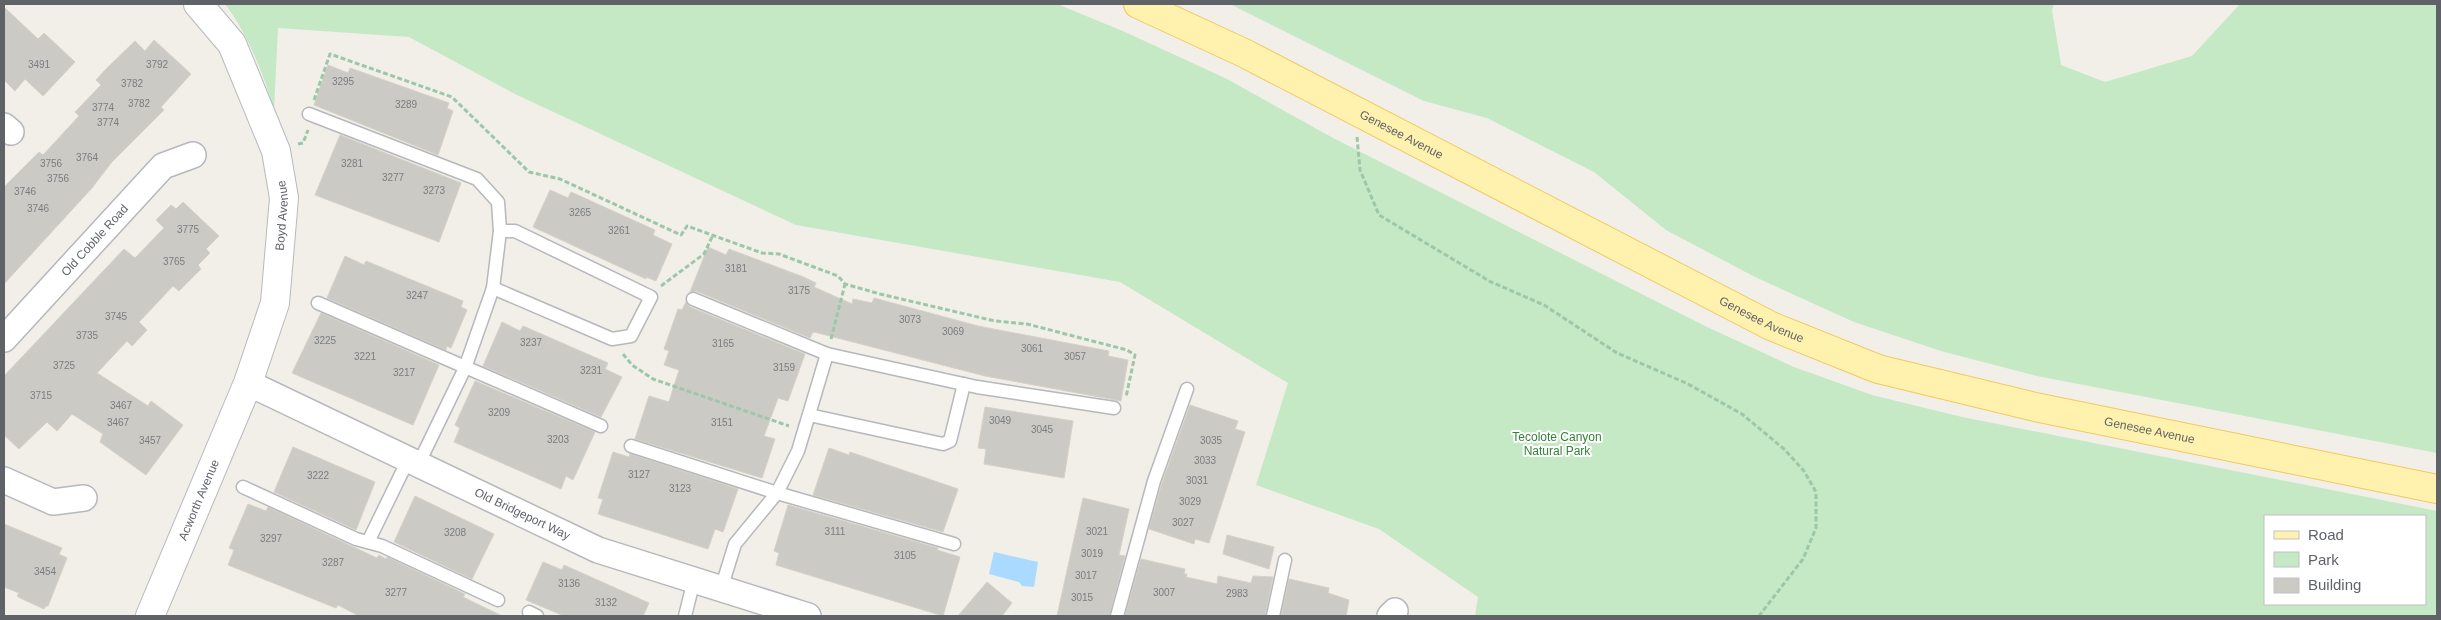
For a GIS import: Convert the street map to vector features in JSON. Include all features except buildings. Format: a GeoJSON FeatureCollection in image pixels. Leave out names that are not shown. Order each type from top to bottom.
{"type":"FeatureCollection","features":[{"type":"Feature","properties":{"kind":"main road","name":"Genesee Avenue"},"geometry":{"type":"LineString","coordinates":[[1138,4],[1244,53],[1771,326],[1878,369],[2035,407],[2437,489]]}},
{"type":"Feature","properties":{"kind":"street","name":"Boyd Avenue"},"geometry":{"type":"LineString","coordinates":[[198,4],[232,44],[276,151],[284,198],[275,303],[248,384]]}},
{"type":"Feature","properties":{"kind":"street","name":"Old Cobble Road"},"geometry":{"type":"LineString","coordinates":[[4,339],[163,166],[193,155]]}},
{"type":"Feature","properties":{"kind":"street","name":"Old Bridgeport Way"},"geometry":{"type":"LineString","coordinates":[[248,384],[598,550],[808,616]]}},
{"type":"Feature","properties":{"kind":"street","name":"Acworth Avenue"},"geometry":{"type":"LineString","coordinates":[[150,616],[248,384]]}},
{"type":"Feature","properties":{"kind":"street"},"geometry":{"type":"LineString","coordinates":[[4,480],[53,502],[84,498]]}},
{"type":"Feature","properties":{"kind":"lane"},"geometry":{"type":"LineString","coordinates":[[309,114],[477,179],[498,202],[500,231],[493,288],[465,368],[368,542]]}},
{"type":"Feature","properties":{"kind":"lane"},"geometry":{"type":"LineString","coordinates":[[493,288],[612,339],[631,336],[651,297],[515,231],[500,231]]}},
{"type":"Feature","properties":{"kind":"lane"},"geometry":{"type":"LineString","coordinates":[[692,299],[827,354],[964,384],[1114,408]]}},
{"type":"Feature","properties":{"kind":"lane"},"geometry":{"type":"LineString","coordinates":[[318,303],[601,426]]}},
{"type":"Feature","properties":{"kind":"lane"},"geometry":{"type":"LineString","coordinates":[[721,589],[735,544],[777,493],[798,451],[827,354]]}},
{"type":"Feature","properties":{"kind":"lane"},"geometry":{"type":"LineString","coordinates":[[809,415],[943,444],[950,441],[964,384]]}},
{"type":"Feature","properties":{"kind":"lane"},"geometry":{"type":"LineString","coordinates":[[1117,616],[1154,481],[1187,389]]}},
{"type":"Feature","properties":{"kind":"lane"},"geometry":{"type":"LineString","coordinates":[[631,446],[777,493],[954,544]]}},
{"type":"Feature","properties":{"kind":"lane"},"geometry":{"type":"LineString","coordinates":[[243,487],[356,539],[382,546],[498,600]]}},
{"type":"Feature","properties":{"kind":"lane"},"geometry":{"type":"LineString","coordinates":[[1273,616],[1285,560]]}},
{"type":"Feature","properties":{"kind":"lane"},"geometry":{"type":"LineString","coordinates":[[685,616],[694,580]]}},
{"type":"Feature","properties":{"kind":"path"},"geometry":{"type":"LineString","coordinates":[[276,151],[303,143],[309,128],[304,126],[330,54],[452,97],[529,172],[560,179],[681,235],[687,226],[762,253],[779,254],[838,276],[845,284],[995,321],[1027,324],[1126,350],[1135,355],[1126,400],[1114,408]]}},
{"type":"Feature","properties":{"kind":"path"},"geometry":{"type":"LineString","coordinates":[[1360,113],[1355,125],[1360,170],[1379,214],[1491,282],[1544,305],[1617,353],[1688,384],[1742,414],[1784,449],[1804,472],[1816,492],[1816,528],[1803,559],[1759,616]]}},
{"type":"Feature","properties":{"kind":"path"},"geometry":{"type":"LineString","coordinates":[[651,297],[666,280],[704,254],[713,235]]}},
{"type":"Feature","properties":{"kind":"path"},"geometry":{"type":"LineString","coordinates":[[827,354],[845,284]]}},
{"type":"Feature","properties":{"kind":"path"},"geometry":{"type":"LineString","coordinates":[[612,339],[632,365],[653,379],[804,432]]}},
{"type":"Feature","properties":{"kind":"green space","name":"Tecolote Canyon Natural Park"},"geometry":{"type":"Polygon","coordinates":[[[225,4],[1057,4],[1125,32],[1225,78],[1333,138],[1707,327],[1794,367],[1872,395],[1962,417],[2437,511],[2437,616],[1475,616],[1478,597],[1379,529],[1256,485],[1288,383],[1120,282],[796,225],[517,95],[409,37],[278,28],[274,109],[254,54],[241,28],[225,4]]]}},
{"type":"Feature","properties":{"kind":"green space"},"geometry":{"type":"Polygon","coordinates":[[[1230,4],[2054,4],[2052,10],[2061,65],[2105,82],[2192,56],[2240,4],[2437,4],[2437,453],[2037,376],[1941,351],[1854,322],[1755,277],[1666,230],[1594,172],[1487,118],[1424,101],[1230,4]]]}},
{"type":"Feature","properties":{"kind":"water"},"geometry":{"type":"Polygon","coordinates":[[[994,552],[1038,562],[1034,587],[1022,586],[1019,582],[989,574],[994,552]]]}}]}
